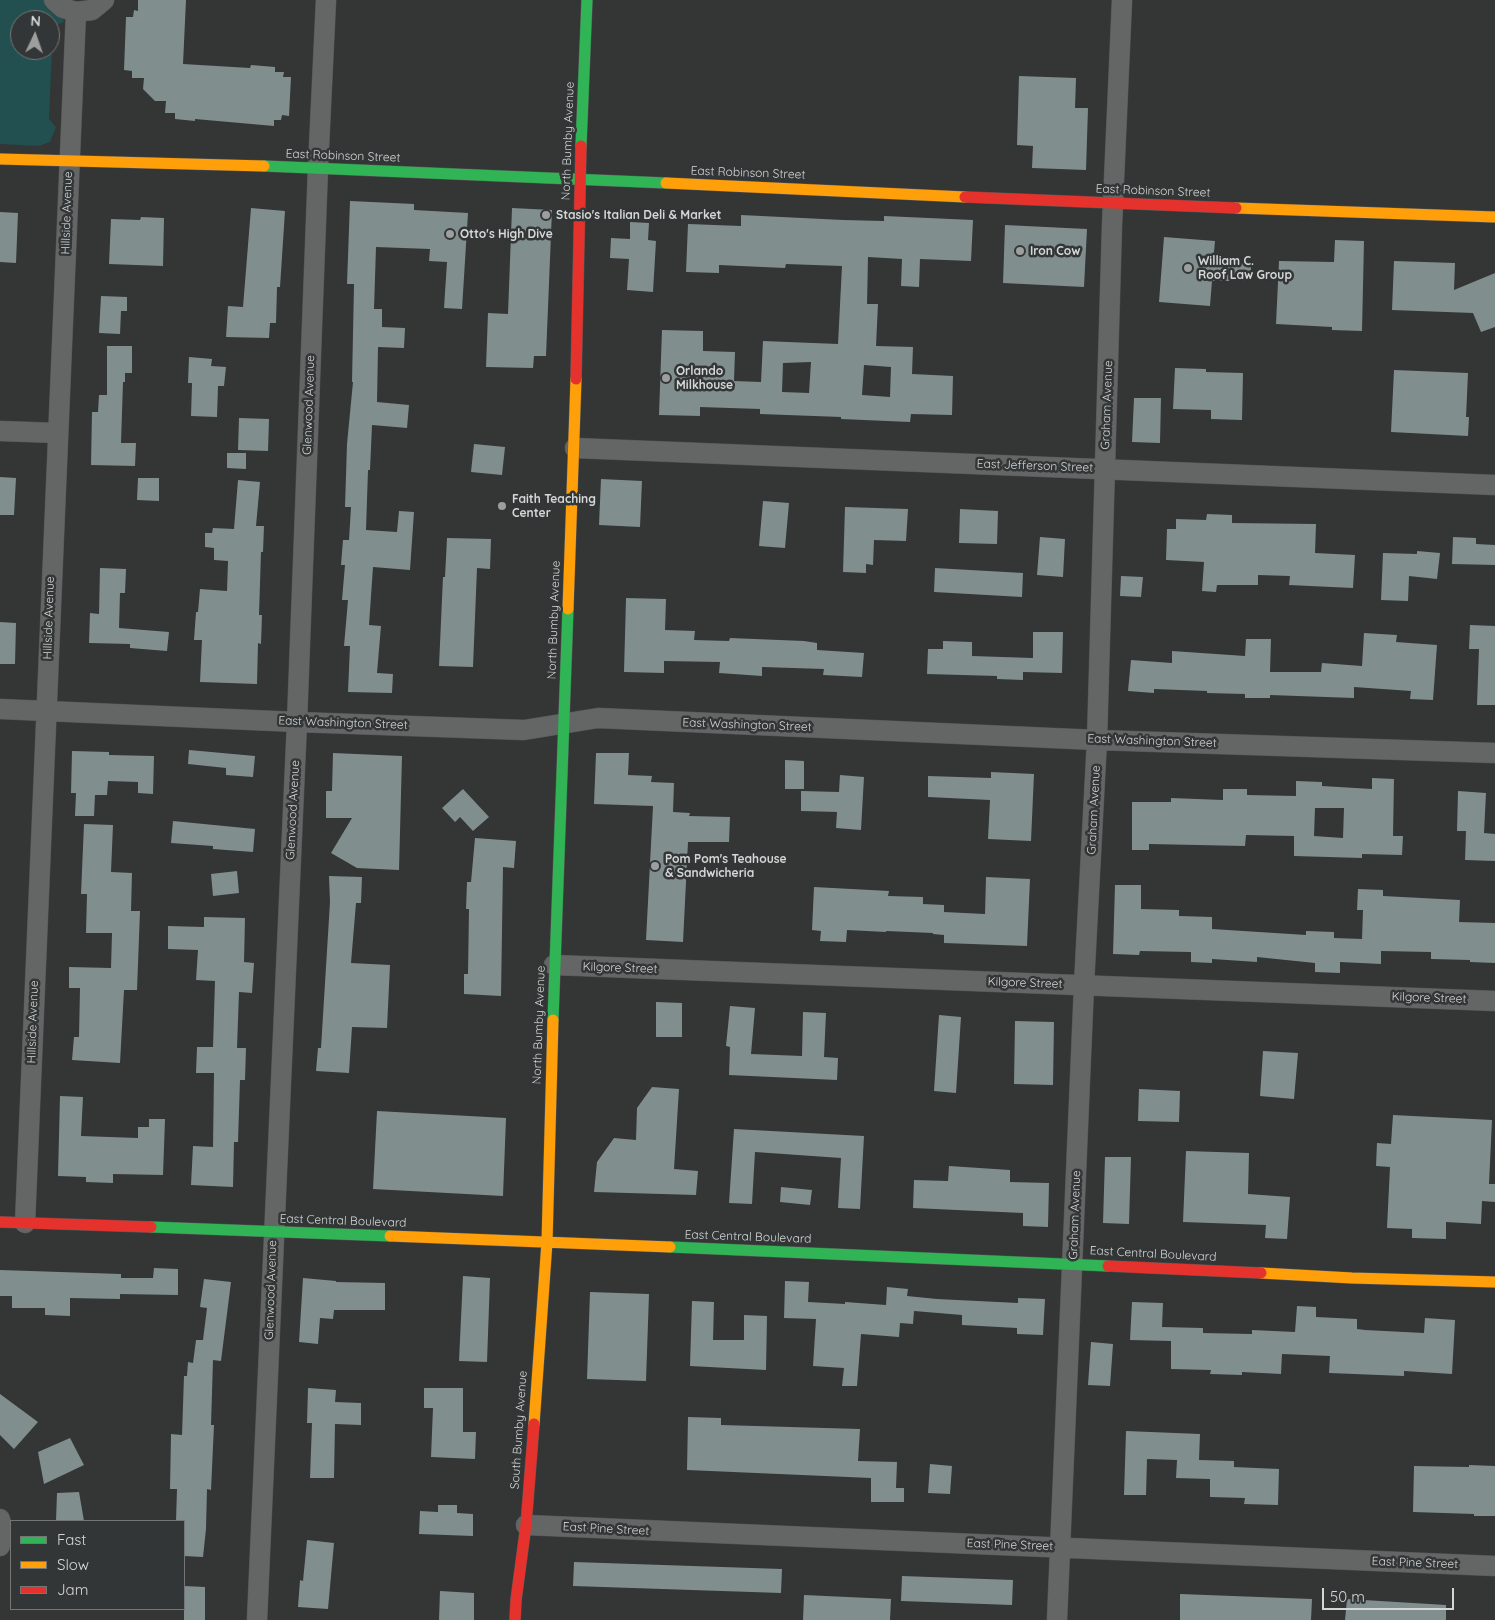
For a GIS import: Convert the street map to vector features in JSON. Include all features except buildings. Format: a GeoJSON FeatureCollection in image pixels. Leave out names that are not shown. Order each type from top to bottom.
{"type":"FeatureCollection","features":[{"type":"Feature","properties":{"kind":"street"},"geometry":{"type":"LineString","coordinates":[[54,0],[64,8],[76,12],[92,10],[104,0]]}},
{"type":"Feature","properties":{"kind":"street","name":"Glenwood Avenue"},"geometry":{"type":"LineString","coordinates":[[256,1620],[297,722],[326,0]]}},
{"type":"Feature","properties":{"kind":"street","name":"North Bumby Avenue"},"geometry":{"type":"LineString","coordinates":[[547,1242],[554,965],[575,448],[580,179],[587,0]]}},
{"type":"Feature","properties":{"kind":"street","name":"Graham Avenue"},"geometry":{"type":"LineString","coordinates":[[1057,1620],[1084,985],[1097,740],[1104,469],[1122,0]]}},
{"type":"Feature","properties":{"kind":"street","name":"Hillside Avenue"},"geometry":{"type":"LineString","coordinates":[[25,1223],[76,12]]}},
{"type":"Feature","properties":{"kind":"street","name":"East Robinson Street"},"geometry":{"type":"LineString","coordinates":[[0,159],[318,168],[1113,204],[1495,217]]}},
{"type":"Feature","properties":{"kind":"street"},"geometry":{"type":"LineString","coordinates":[[0,431],[57,433]]}},
{"type":"Feature","properties":{"kind":"street","name":"East Jefferson Street"},"geometry":{"type":"LineString","coordinates":[[575,448],[1495,485]]}},
{"type":"Feature","properties":{"kind":"street","name":"East Washington Street"},"geometry":{"type":"LineString","coordinates":[[0,709],[524,730],[598,718],[1097,740],[1495,753]]}},
{"type":"Feature","properties":{"kind":"street","name":"Kilgore Street"},"geometry":{"type":"LineString","coordinates":[[554,965],[1495,1001]]}},
{"type":"Feature","properties":{"kind":"street","name":"East Central Boulevard"},"geometry":{"type":"LineString","coordinates":[[0,1222],[547,1242],[1073,1264],[1352,1278],[1495,1282]]}},
{"type":"Feature","properties":{"kind":"street","name":"South Bumby Avenue"},"geometry":{"type":"LineString","coordinates":[[515,1620],[526,1525],[547,1242]]}},
{"type":"Feature","properties":{"kind":"street"},"geometry":{"type":"LineString","coordinates":[[0,1518],[0,1546]]}},
{"type":"Feature","properties":{"kind":"street","name":"East Pine Street"},"geometry":{"type":"LineString","coordinates":[[526,1525],[1495,1566]]}},
{"type":"Feature","properties":{"kind":"shaded area"},"geometry":{"type":"Polygon","coordinates":[[[0,0],[54,0],[57,2],[60,10],[10,10],[10,60],[52,60],[49,119],[56,127],[50,142],[39,146],[0,144],[0,0]]]}},
{"type":"Feature","properties":{"kind":"shaded area"},"geometry":{"type":"Polygon","coordinates":[[[60,11],[64,22],[60,23],[60,11]]]}},
{"type":"Feature","properties":{"kind":"traffic: fast"},"geometry":{"type":"LineString","coordinates":[[581,146],[587,0]]}},
{"type":"Feature","properties":{"kind":"traffic: fast"},"geometry":{"type":"LineString","coordinates":[[264,166],[666,183]]}},
{"type":"Feature","properties":{"kind":"traffic: fast"},"geometry":{"type":"LineString","coordinates":[[553,1020],[568,609]]}},
{"type":"Feature","properties":{"kind":"traffic: fast"},"geometry":{"type":"LineString","coordinates":[[151,1227],[390,1236]]}},
{"type":"Feature","properties":{"kind":"traffic: fast"},"geometry":{"type":"LineString","coordinates":[[670,1247],[1108,1266]]}},
{"type":"Feature","properties":{"kind":"traffic: slow"},"geometry":{"type":"LineString","coordinates":[[0,159],[264,166]]}},
{"type":"Feature","properties":{"kind":"traffic: slow"},"geometry":{"type":"LineString","coordinates":[[666,183],[965,197]]}},
{"type":"Feature","properties":{"kind":"traffic: slow"},"geometry":{"type":"LineString","coordinates":[[1236,208],[1495,217]]}},
{"type":"Feature","properties":{"kind":"traffic: slow"},"geometry":{"type":"LineString","coordinates":[[568,609],[576,379]]}},
{"type":"Feature","properties":{"kind":"traffic: slow"},"geometry":{"type":"LineString","coordinates":[[534,1424],[547,1242],[553,1020]]}},
{"type":"Feature","properties":{"kind":"traffic: slow"},"geometry":{"type":"LineString","coordinates":[[390,1236],[670,1247]]}},
{"type":"Feature","properties":{"kind":"traffic: slow"},"geometry":{"type":"LineString","coordinates":[[1261,1273],[1495,1282]]}},
{"type":"Feature","properties":{"kind":"traffic: jam"},"geometry":{"type":"LineString","coordinates":[[576,379],[581,146]]}},
{"type":"Feature","properties":{"kind":"traffic: jam"},"geometry":{"type":"LineString","coordinates":[[965,197],[1236,208]]}},
{"type":"Feature","properties":{"kind":"traffic: jam"},"geometry":{"type":"LineString","coordinates":[[0,1222],[151,1227]]}},
{"type":"Feature","properties":{"kind":"traffic: jam"},"geometry":{"type":"LineString","coordinates":[[1108,1266],[1261,1273]]}},
{"type":"Feature","properties":{"kind":"traffic: jam"},"geometry":{"type":"LineString","coordinates":[[515,1620],[526,1525],[534,1424]]}},
{"type":"Feature","properties":{"kind":"place","name":"Stasio's Italian Deli & Market"},"geometry":{"type":"Point","coordinates":[546,215]}},
{"type":"Feature","properties":{"kind":"place","name":"Otto's High Dive"},"geometry":{"type":"Point","coordinates":[450,234]}},
{"type":"Feature","properties":{"kind":"place","name":"Iron Cow"},"geometry":{"type":"Point","coordinates":[1020,251]}},
{"type":"Feature","properties":{"kind":"place","name":"William C. Roof Law Group"},"geometry":{"type":"Point","coordinates":[1188,268]}},
{"type":"Feature","properties":{"kind":"place","name":"Orlando Milkhouse"},"geometry":{"type":"Point","coordinates":[666,378]}},
{"type":"Feature","properties":{"kind":"place","name":"Faith Teaching Center"},"geometry":{"type":"Point","coordinates":[502,506]}},
{"type":"Feature","properties":{"kind":"place","name":"Pom Pom's Teahouse & Sandwicheria"},"geometry":{"type":"Point","coordinates":[655,866]}}]}
